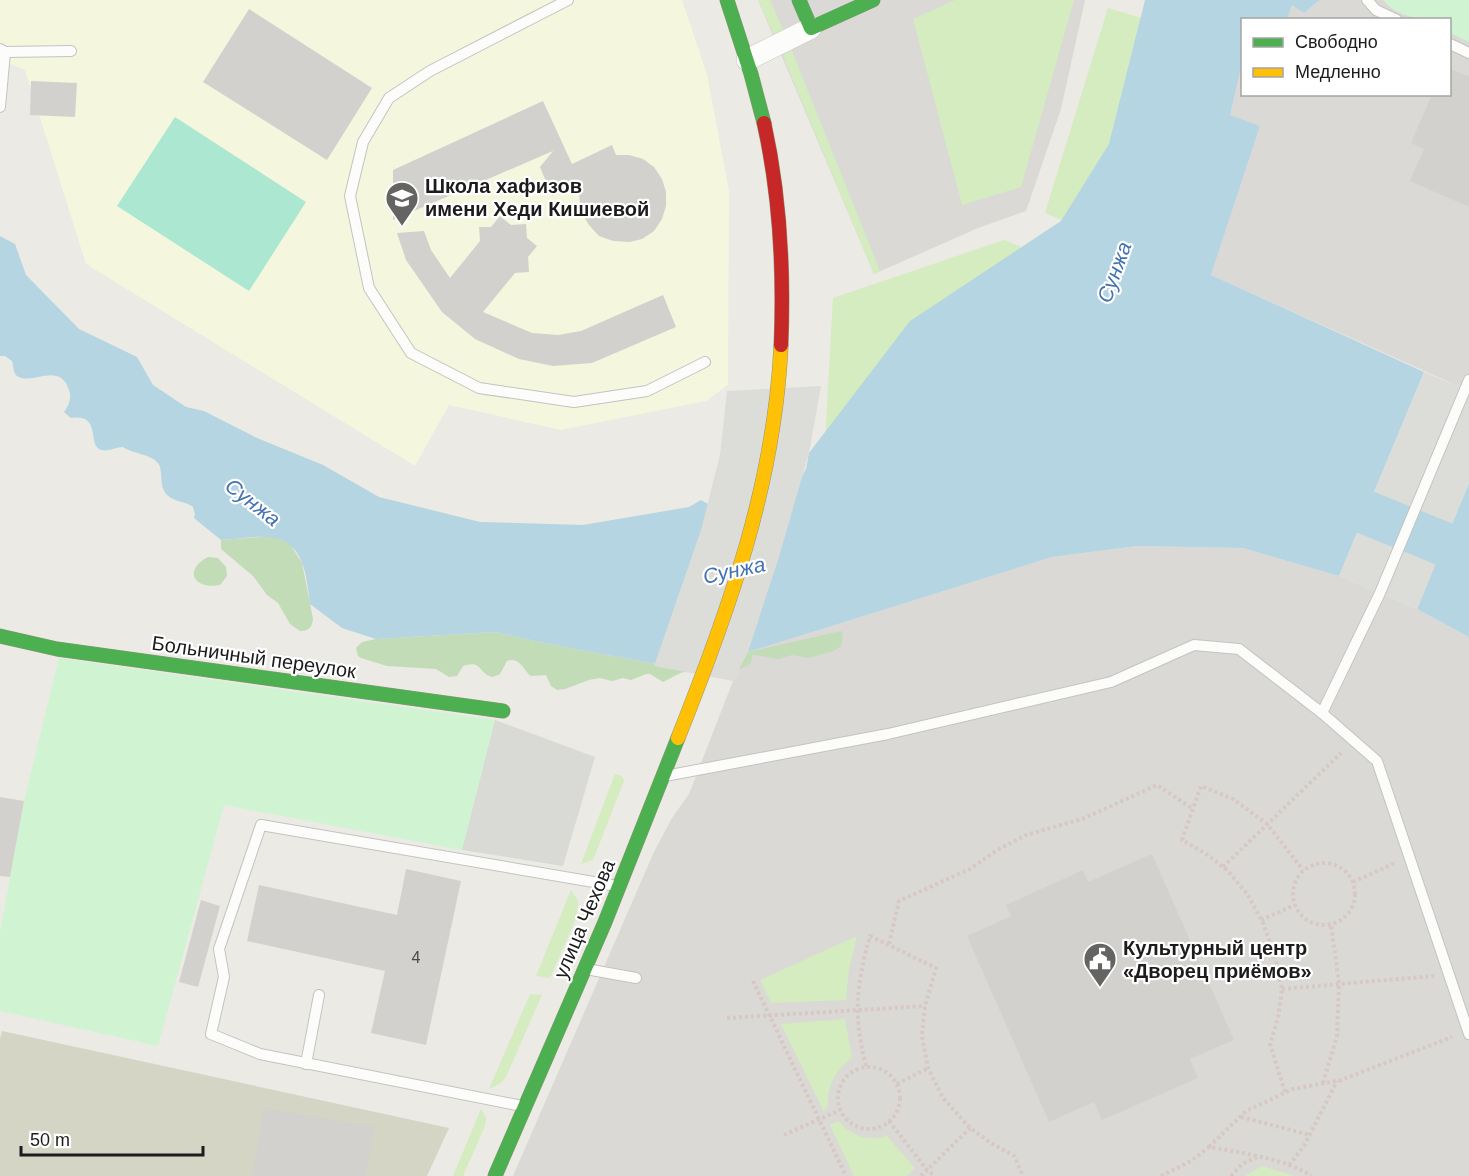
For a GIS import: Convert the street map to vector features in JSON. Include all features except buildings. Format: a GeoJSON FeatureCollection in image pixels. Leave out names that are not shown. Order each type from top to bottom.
{"type":"FeatureCollection","features":[{"type":"Feature","properties":{"kind":"main road","name":"улица Чехова"},"geometry":{"type":"LineString","coordinates":[[495,1176],[620,886],[703,675],[727,613],[762,494],[771,447],[777,389],[781,303],[778,220],[769,148],[747,60],[727,0]]}},
{"type":"Feature","properties":{"kind":"main road"},"geometry":{"type":"LineString","coordinates":[[799,0],[811,28],[873,0]]}},
{"type":"Feature","properties":{"kind":"main road","name":"Больничный переулок"},"geometry":{"type":"LineString","coordinates":[[0,636],[57,649],[503,711]]}},
{"type":"Feature","properties":{"kind":"street"},"geometry":{"type":"LineString","coordinates":[[747,60],[811,28]]}},
{"type":"Feature","properties":{"kind":"lane"},"geometry":{"type":"LineString","coordinates":[[568,0],[430,71],[389,98],[363,142],[350,196],[369,288],[411,352],[479,388],[574,402],[647,390],[705,362]]}},
{"type":"Feature","properties":{"kind":"lane"},"geometry":{"type":"LineString","coordinates":[[1367,0],[1376,10],[1393,18]]}},
{"type":"Feature","properties":{"kind":"lane"},"geometry":{"type":"LineString","coordinates":[[1451,45],[1469,53]]}},
{"type":"Feature","properties":{"kind":"lane"},"geometry":{"type":"LineString","coordinates":[[0,107],[2,50],[71,51]]}},
{"type":"Feature","properties":{"kind":"lane"},"geometry":{"type":"LineString","coordinates":[[1322,713],[1380,593],[1467,384]]}},
{"type":"Feature","properties":{"kind":"lane"},"geometry":{"type":"LineString","coordinates":[[662,777],[888,734],[1112,682],[1194,645],[1239,649],[1322,713],[1377,761],[1468,1032]]}},
{"type":"Feature","properties":{"kind":"lane"},"geometry":{"type":"LineString","coordinates":[[525,1106],[260,1054],[211,1034],[224,977],[219,949],[261,825],[620,886]]}},
{"type":"Feature","properties":{"kind":"lane"},"geometry":{"type":"LineString","coordinates":[[585,969],[636,978]]}},
{"type":"Feature","properties":{"kind":"lane"},"geometry":{"type":"LineString","coordinates":[[306,1064],[319,994]]}},
{"type":"Feature","properties":{"kind":"path"},"geometry":{"type":"LineString","coordinates":[[1223,867],[1353,741]]}},
{"type":"Feature","properties":{"kind":"path"},"geometry":{"type":"LineString","coordinates":[[889,945],[899,902],[970,869],[997,850],[1026,835],[1085,818],[1157,785],[1192,809]]}},
{"type":"Feature","properties":{"kind":"path"},"geometry":{"type":"LineString","coordinates":[[1285,1092],[1270,1044],[1278,1017],[1282,989],[1274,952],[1262,920],[1248,895],[1223,867],[1182,840],[1201,786],[1233,799],[1268,824],[1303,870]]}},
{"type":"Feature","properties":{"kind":"path"},"geometry":{"type":"LineString","coordinates":[[1353,882],[1409,857]]}},
{"type":"Feature","properties":{"kind":"path"},"geometry":{"type":"LineString","coordinates":[[1322,862],[1342,867],[1353,882],[1356,894],[1354,904],[1341,920],[1331,924],[1321,925],[1311,922],[1302,917],[1295,905],[1293,888],[1303,870],[1312,865],[1322,862]]}},
{"type":"Feature","properties":{"kind":"path"},"geometry":{"type":"LineString","coordinates":[[1262,920],[1295,905]]}},
{"type":"Feature","properties":{"kind":"path"},"geometry":{"type":"LineString","coordinates":[[1323,1083],[1337,1036],[1339,984],[1331,924]]}},
{"type":"Feature","properties":{"kind":"path"},"geometry":{"type":"LineString","coordinates":[[866,1066],[858,1038],[856,1010],[861,969],[870,936],[936,968],[925,1006],[922,1036],[928,1068],[943,1098],[970,1128],[1014,1156],[1023,1176]]}},
{"type":"Feature","properties":{"kind":"path"},"geometry":{"type":"LineString","coordinates":[[1282,989],[1449,975]]}},
{"type":"Feature","properties":{"kind":"path"},"geometry":{"type":"LineString","coordinates":[[753,981],[846,1176]]}},
{"type":"Feature","properties":{"kind":"path"},"geometry":{"type":"LineString","coordinates":[[727,1018],[925,1006]]}},
{"type":"Feature","properties":{"kind":"path"},"geometry":{"type":"LineString","coordinates":[[1161,1176],[1191,1161],[1246,1111],[1285,1092],[1337,1081],[1468,1032]]}},
{"type":"Feature","properties":{"kind":"path"},"geometry":{"type":"LineString","coordinates":[[866,1066],[879,1068],[888,1072],[897,1084],[901,1099],[898,1110],[889,1121],[873,1129],[852,1124],[840,1110],[838,1098],[844,1079],[851,1072],[866,1066]]}},
{"type":"Feature","properties":{"kind":"path"},"geometry":{"type":"LineString","coordinates":[[897,1084],[928,1068]]}},
{"type":"Feature","properties":{"kind":"path"},"geometry":{"type":"LineString","coordinates":[[1289,1165],[1310,1135],[1337,1081]]}},
{"type":"Feature","properties":{"kind":"path"},"geometry":{"type":"LineString","coordinates":[[784,1135],[840,1110]]}},
{"type":"Feature","properties":{"kind":"path"},"geometry":{"type":"LineString","coordinates":[[1240,1116],[1310,1135]]}},
{"type":"Feature","properties":{"kind":"path"},"geometry":{"type":"LineString","coordinates":[[889,1121],[927,1170],[935,1176]]}},
{"type":"Feature","properties":{"kind":"path"},"geometry":{"type":"LineString","coordinates":[[921,1176],[970,1128]]}},
{"type":"Feature","properties":{"kind":"path"},"geometry":{"type":"LineString","coordinates":[[1209,1147],[1300,1168],[1311,1176]]}},
{"type":"Feature","properties":{"kind":"path"},"geometry":{"type":"LineString","coordinates":[[1231,1176],[1242,1164],[1258,1157]]}},
{"type":"Feature","properties":{"kind":"shaded area","name":"Школа хафизов имени Хеди Кишиевой"},"geometry":{"type":"Polygon","coordinates":[[[0,0],[682,0],[707,74],[729,191],[728,385],[706,401],[561,430],[449,405],[415,466],[86,264],[25,70],[0,60],[0,0]]]}},
{"type":"Feature","properties":{"kind":"shaded area"},"geometry":{"type":"Polygon","coordinates":[[[758,0],[1085,0],[1061,109],[1026,211],[978,228],[874,274],[758,0]]]}},
{"type":"Feature","properties":{"kind":"shaded area"},"geometry":{"type":"Polygon","coordinates":[[[1320,0],[1469,0],[1469,391],[1211,275],[1260,126],[1229,115],[1241,67],[1241,96],[1451,96],[1451,18],[1287,18],[1292,4],[1304,13],[1320,0]]]}},
{"type":"Feature","properties":{"kind":"shaded area"},"geometry":{"type":"Polygon","coordinates":[[[1137,546],[1243,548],[1339,576],[1417,609],[1469,637],[1469,1176],[513,1176],[654,852],[672,818],[689,794],[733,681],[748,652],[1052,557],[1137,546]]]}},
{"type":"Feature","properties":{"kind":"shaded area"},"geometry":{"type":"Polygon","coordinates":[[[495,720],[595,757],[563,866],[462,850],[495,720]]]}},
{"type":"Feature","properties":{"kind":"shaded area"},"geometry":{"type":"Polygon","coordinates":[[[2,1031],[449,1128],[427,1176],[0,1176],[0,1039],[2,1031]]]}},
{"type":"Feature","properties":{"kind":"green space"},"geometry":{"type":"Polygon","coordinates":[[[758,0],[770,0],[785,34],[773,33],[758,0]]]}},
{"type":"Feature","properties":{"kind":"green space"},"geometry":{"type":"Polygon","coordinates":[[[955,0],[1074,0],[1021,187],[962,205],[913,19],[955,0]]]}},
{"type":"Feature","properties":{"kind":"green space"},"geometry":{"type":"Polygon","coordinates":[[[1383,0],[1469,0],[1469,42],[1451,33],[1451,18],[1418,18],[1405,15],[1383,0]]]}},
{"type":"Feature","properties":{"kind":"green space"},"geometry":{"type":"Polygon","coordinates":[[[1108,8],[1239,47],[1184,269],[1045,213],[1108,8]]]}},
{"type":"Feature","properties":{"kind":"green space"},"geometry":{"type":"Polygon","coordinates":[[[790,46],[880,271],[874,274],[785,61],[784,53],[790,46]]]}},
{"type":"Feature","properties":{"kind":"green space"},"geometry":{"type":"Polygon","coordinates":[[[175,117],[306,202],[249,291],[117,206],[175,117]]]}},
{"type":"Feature","properties":{"kind":"green space"},"geometry":{"type":"Polygon","coordinates":[[[1004,240],[1263,345],[824,460],[833,298],[1004,240]]]}},
{"type":"Feature","properties":{"kind":"green space"},"geometry":{"type":"Polygon","coordinates":[[[272,536],[290,544],[302,563],[313,619],[311,627],[305,630],[300,631],[290,624],[278,603],[267,595],[253,576],[221,549],[221,540],[272,536]]]}},
{"type":"Feature","properties":{"kind":"green space"},"geometry":{"type":"Polygon","coordinates":[[[208,557],[218,558],[226,567],[227,576],[220,585],[204,585],[195,578],[195,568],[208,557]]]}},
{"type":"Feature","properties":{"kind":"green space"},"geometry":{"type":"Polygon","coordinates":[[[841,631],[843,635],[841,646],[834,651],[808,658],[792,655],[779,659],[752,655],[751,663],[743,668],[727,672],[685,672],[663,682],[650,674],[631,680],[623,678],[612,681],[600,678],[557,690],[551,686],[546,675],[531,676],[515,660],[507,661],[500,674],[493,677],[474,664],[469,664],[463,666],[457,676],[449,677],[436,669],[387,666],[361,658],[356,648],[362,642],[376,639],[495,632],[667,666],[748,652],[841,631]]]}},
{"type":"Feature","properties":{"kind":"green space"},"geometry":{"type":"Polygon","coordinates":[[[59,658],[495,720],[462,850],[224,805],[158,1046],[0,1011],[0,932],[24,801],[59,658]]]}},
{"type":"Feature","properties":{"kind":"green space"},"geometry":{"type":"Polygon","coordinates":[[[615,774],[622,776],[624,781],[593,860],[581,864],[615,774]]]}},
{"type":"Feature","properties":{"kind":"green space"},"geometry":{"type":"Polygon","coordinates":[[[571,890],[578,901],[577,916],[550,978],[536,976],[571,890]]]}},
{"type":"Feature","properties":{"kind":"green space"},"geometry":{"type":"Polygon","coordinates":[[[857,936],[849,969],[846,1000],[771,1003],[760,980],[857,936]]]}},
{"type":"Feature","properties":{"kind":"green space"},"geometry":{"type":"Polygon","coordinates":[[[530,994],[542,995],[506,1077],[501,1083],[489,1089],[530,994]]]}},
{"type":"Feature","properties":{"kind":"green space"},"geometry":{"type":"Polygon","coordinates":[[[845,1019],[852,1058],[833,1079],[828,1107],[823,1110],[781,1024],[845,1019]]]}},
{"type":"Feature","properties":{"kind":"green space"},"geometry":{"type":"Polygon","coordinates":[[[481,1109],[486,1118],[485,1126],[463,1176],[453,1176],[481,1109]]]}},
{"type":"Feature","properties":{"kind":"green space"},"geometry":{"type":"Polygon","coordinates":[[[838,1121],[849,1131],[866,1138],[887,1136],[915,1168],[907,1176],[854,1176],[830,1125],[838,1121]]]}},
{"type":"Feature","properties":{"kind":"green space"},"geometry":{"type":"Polygon","coordinates":[[[1262,1166],[1295,1176],[1245,1176],[1262,1166]]]}},
{"type":"Feature","properties":{"kind":"water","name":"Сунжа"},"geometry":{"type":"Polygon","coordinates":[[[1145,0],[1320,0],[1304,13],[1292,5],[1287,18],[1241,18],[1241,67],[1230,115],[1260,126],[1211,275],[1424,372],[1339,576],[1243,548],[1137,546],[1052,557],[748,652],[667,666],[495,632],[376,639],[342,628],[310,604],[304,568],[296,552],[288,544],[268,537],[221,540],[194,518],[193,507],[167,495],[163,487],[160,466],[155,460],[123,447],[99,449],[94,441],[90,424],[80,418],[71,418],[64,412],[70,401],[70,393],[60,377],[53,375],[19,377],[15,373],[12,361],[5,356],[0,356],[0,236],[15,244],[26,275],[79,329],[137,357],[153,385],[186,407],[204,411],[257,438],[323,465],[379,497],[480,522],[583,525],[689,507],[701,500],[724,513],[800,480],[806,469],[809,453],[910,321],[1061,221],[1109,144],[1145,0]]]}},
{"type":"Feature","properties":{"kind":"water"},"geometry":{"type":"Polygon","coordinates":[[[1469,483],[1469,637],[1417,609],[1469,483]]]}},
{"type":"Feature","properties":{"kind":"pier"},"geometry":{"type":"Polygon","coordinates":[[[1424,372],[1469,391],[1469,483],[1417,609],[1339,576],[1424,372]]]}},
{"type":"Feature","properties":{"kind":"pier"},"geometry":{"type":"Polygon","coordinates":[[[821,386],[809,453],[779,557],[748,652],[733,681],[654,666],[701,530],[720,455],[727,391],[821,386]]]}},
{"type":"Feature","properties":{"kind":"waterway"},"geometry":{"type":"LineString","coordinates":[[1311,490],[1444,544],[1469,558]]}},
{"type":"Feature","properties":{"kind":"traffic: fast"},"geometry":{"type":"LineString","coordinates":[[727,0],[764,123]]}},
{"type":"Feature","properties":{"kind":"traffic: fast"},"geometry":{"type":"LineString","coordinates":[[799,0],[811,28],[873,0]]}},
{"type":"Feature","properties":{"kind":"traffic: fast"},"geometry":{"type":"LineString","coordinates":[[0,636],[57,649],[503,711]]}},
{"type":"Feature","properties":{"kind":"traffic: fast"},"geometry":{"type":"LineString","coordinates":[[495,1176],[605,922],[678,738]]}},
{"type":"Feature","properties":{"kind":"traffic: slow"},"geometry":{"type":"LineString","coordinates":[[678,738],[715,642],[759,496],[770,447],[781,345]]}},
{"type":"Feature","properties":{"kind":"traffic: jam"},"geometry":{"type":"LineString","coordinates":[[764,123],[774,178],[780,233],[781,345]]}},
{"type":"Feature","properties":{"kind":"place","name":"Школа хафизов имени Хеди Кишиевой"},"geometry":{"type":"Point","coordinates":[402,227]}},
{"type":"Feature","properties":{"kind":"place","name":"Культурный центр «Дворец приёмов»"},"geometry":{"type":"Point","coordinates":[1100,988]}}]}
